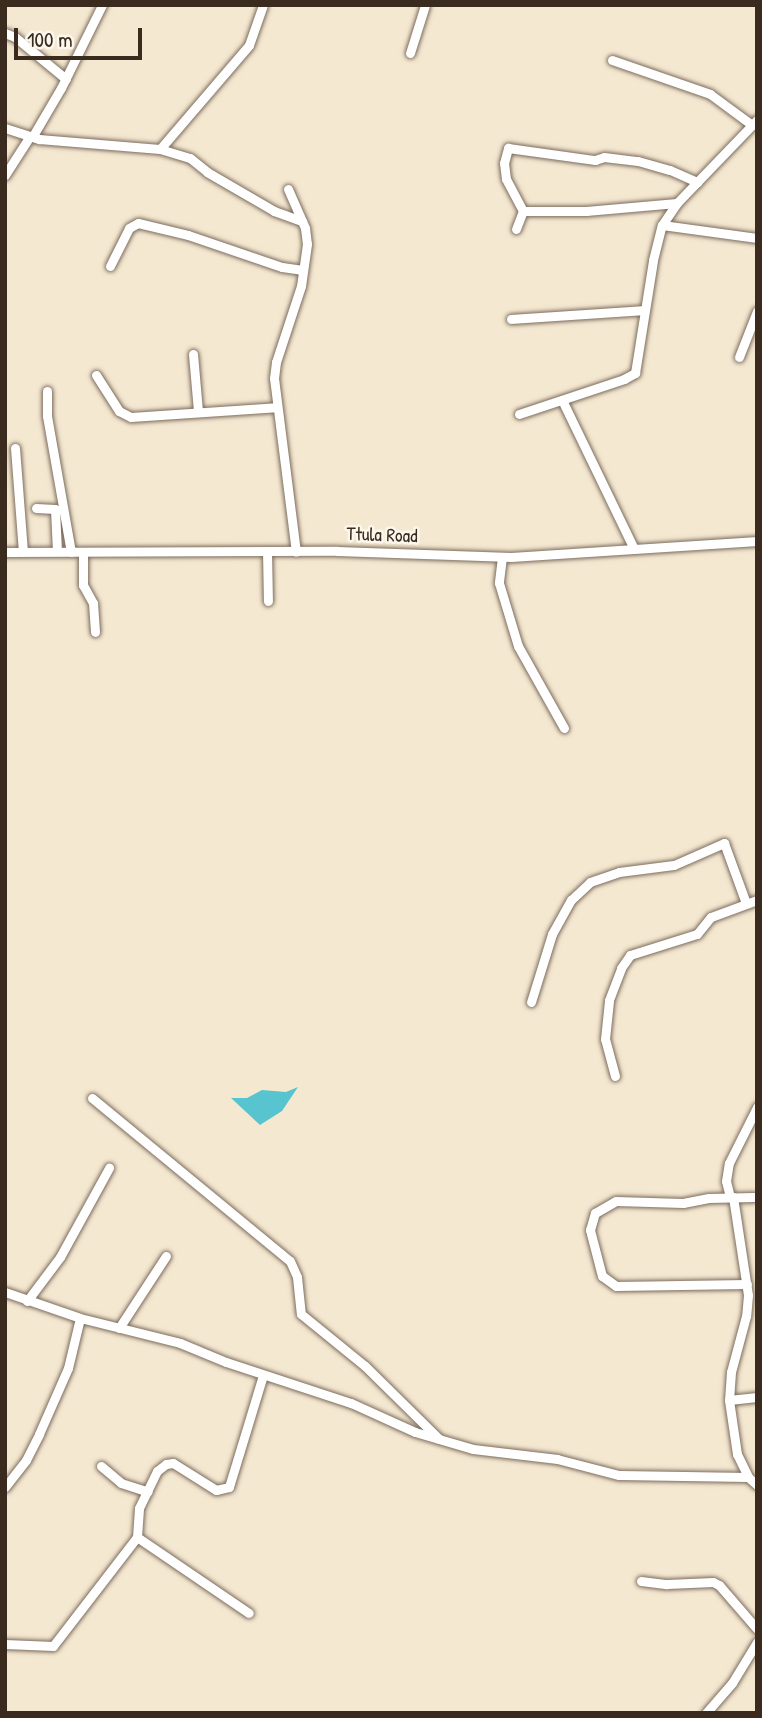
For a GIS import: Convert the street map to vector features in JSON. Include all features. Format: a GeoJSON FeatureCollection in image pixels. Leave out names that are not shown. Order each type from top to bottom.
{"type":"FeatureCollection","features":[{"type":"Feature","properties":{"kind":"street"},"geometry":{"type":"LineString","coordinates":[[5,175],[66,79],[102,5]]}},
{"type":"Feature","properties":{"kind":"street"},"geometry":{"type":"LineString","coordinates":[[160,149],[249,45],[263,5]]}},
{"type":"Feature","properties":{"kind":"street"},"geometry":{"type":"LineString","coordinates":[[410,53],[425,5]]}},
{"type":"Feature","properties":{"kind":"street"},"geometry":{"type":"LineString","coordinates":[[5,33],[15,37],[66,79]]}},
{"type":"Feature","properties":{"kind":"street"},"geometry":{"type":"LineString","coordinates":[[519,414],[635,373],[657,237],[662,225],[677,203],[754,122],[710,94],[612,60]]}},
{"type":"Feature","properties":{"kind":"street"},"geometry":{"type":"LineString","coordinates":[[5,128],[39,139],[160,149],[190,158],[207,172],[267,207],[302,221]]}},
{"type":"Feature","properties":{"kind":"street"},"geometry":{"type":"LineString","coordinates":[[516,229],[523,211],[506,179],[504,163],[508,148],[595,160],[604,157],[638,161],[670,170],[697,182]]}},
{"type":"Feature","properties":{"kind":"street"},"geometry":{"type":"LineString","coordinates":[[288,189],[302,221],[307,244],[296,304],[275,362],[276,407],[296,552]]}},
{"type":"Feature","properties":{"kind":"street"},"geometry":{"type":"LineString","coordinates":[[523,211],[586,211],[677,203]]}},
{"type":"Feature","properties":{"kind":"street"},"geometry":{"type":"LineString","coordinates":[[110,266],[129,228],[138,223],[188,234],[282,267],[303,270]]}},
{"type":"Feature","properties":{"kind":"street"},"geometry":{"type":"LineString","coordinates":[[662,225],[757,238]]}},
{"type":"Feature","properties":{"kind":"street"},"geometry":{"type":"LineString","coordinates":[[511,319],[645,310]]}},
{"type":"Feature","properties":{"kind":"street"},"geometry":{"type":"LineString","coordinates":[[738,357],[757,311]]}},
{"type":"Feature","properties":{"kind":"street"},"geometry":{"type":"LineString","coordinates":[[192,354],[198,411]]}},
{"type":"Feature","properties":{"kind":"street"},"geometry":{"type":"LineString","coordinates":[[96,374],[119,411],[131,417],[276,407]]}},
{"type":"Feature","properties":{"kind":"street"},"geometry":{"type":"LineString","coordinates":[[47,391],[47,416],[71,552]]}},
{"type":"Feature","properties":{"kind":"street"},"geometry":{"type":"LineString","coordinates":[[562,400],[634,549]]}},
{"type":"Feature","properties":{"kind":"street"},"geometry":{"type":"LineString","coordinates":[[15,448],[23,552]]}},
{"type":"Feature","properties":{"kind":"street"},"geometry":{"type":"LineString","coordinates":[[36,508],[55,509],[57,551]]}},
{"type":"Feature","properties":{"kind":"street","name":"Ttula Road"},"geometry":{"type":"LineString","coordinates":[[5,552],[267,551],[502,557],[757,541]]}},
{"type":"Feature","properties":{"kind":"street"},"geometry":{"type":"LineString","coordinates":[[267,551],[268,601]]}},
{"type":"Feature","properties":{"kind":"street"},"geometry":{"type":"LineString","coordinates":[[83,552],[83,585],[93,604],[95,632]]}},
{"type":"Feature","properties":{"kind":"street"},"geometry":{"type":"LineString","coordinates":[[502,557],[499,583],[519,646],[564,728]]}},
{"type":"Feature","properties":{"kind":"street"},"geometry":{"type":"LineString","coordinates":[[531,1002],[552,934],[571,900],[590,882],[619,872],[674,865],[724,843],[746,903]]}},
{"type":"Feature","properties":{"kind":"street"},"geometry":{"type":"LineString","coordinates":[[615,1076],[604,1039],[609,1000],[621,968],[631,955],[697,934],[711,917],[757,900]]}},
{"type":"Feature","properties":{"kind":"street"},"geometry":{"type":"LineString","coordinates":[[92,1098],[290,1261],[297,1277],[301,1314],[365,1366],[441,1441]]}},
{"type":"Feature","properties":{"kind":"street"},"geometry":{"type":"LineString","coordinates":[[757,1107],[729,1163],[726,1176],[747,1284],[746,1316],[731,1372],[729,1400],[737,1454],[748,1477],[757,1485]]}},
{"type":"Feature","properties":{"kind":"street"},"geometry":{"type":"LineString","coordinates":[[27,1301],[60,1257],[109,1168]]}},
{"type":"Feature","properties":{"kind":"street"},"geometry":{"type":"LineString","coordinates":[[747,1284],[616,1286],[602,1276],[590,1230],[595,1213],[616,1201],[683,1203],[731,1195],[754,1196]]}},
{"type":"Feature","properties":{"kind":"street"},"geometry":{"type":"LineString","coordinates":[[119,1328],[166,1256]]}},
{"type":"Feature","properties":{"kind":"street"},"geometry":{"type":"LineString","coordinates":[[5,1292],[80,1318],[180,1343],[263,1375],[351,1403],[441,1441],[472,1450],[557,1459],[619,1475],[748,1477]]}},
{"type":"Feature","properties":{"kind":"street"},"geometry":{"type":"LineString","coordinates":[[5,1487],[26,1460],[39,1433],[74,1350],[80,1318]]}},
{"type":"Feature","properties":{"kind":"street"},"geometry":{"type":"LineString","coordinates":[[5,1644],[53,1646],[137,1537],[138,1512],[157,1471],[173,1463],[216,1490],[229,1487],[263,1375]]}},
{"type":"Feature","properties":{"kind":"street"},"geometry":{"type":"LineString","coordinates":[[729,1400],[757,1397]]}},
{"type":"Feature","properties":{"kind":"street"},"geometry":{"type":"LineString","coordinates":[[101,1466],[121,1483],[148,1492]]}},
{"type":"Feature","properties":{"kind":"street"},"geometry":{"type":"LineString","coordinates":[[137,1537],[249,1612]]}},
{"type":"Feature","properties":{"kind":"street"},"geometry":{"type":"LineString","coordinates":[[641,1581],[719,1585],[757,1629]]}},
{"type":"Feature","properties":{"kind":"street"},"geometry":{"type":"LineString","coordinates":[[709,1712],[757,1643]]}},
{"type":"Feature","properties":{"kind":"water"},"geometry":{"type":"Polygon","coordinates":[[[298,1087],[282,1111],[260,1125],[231,1098],[247,1098],[262,1090],[286,1092],[298,1087]]]}}]}
